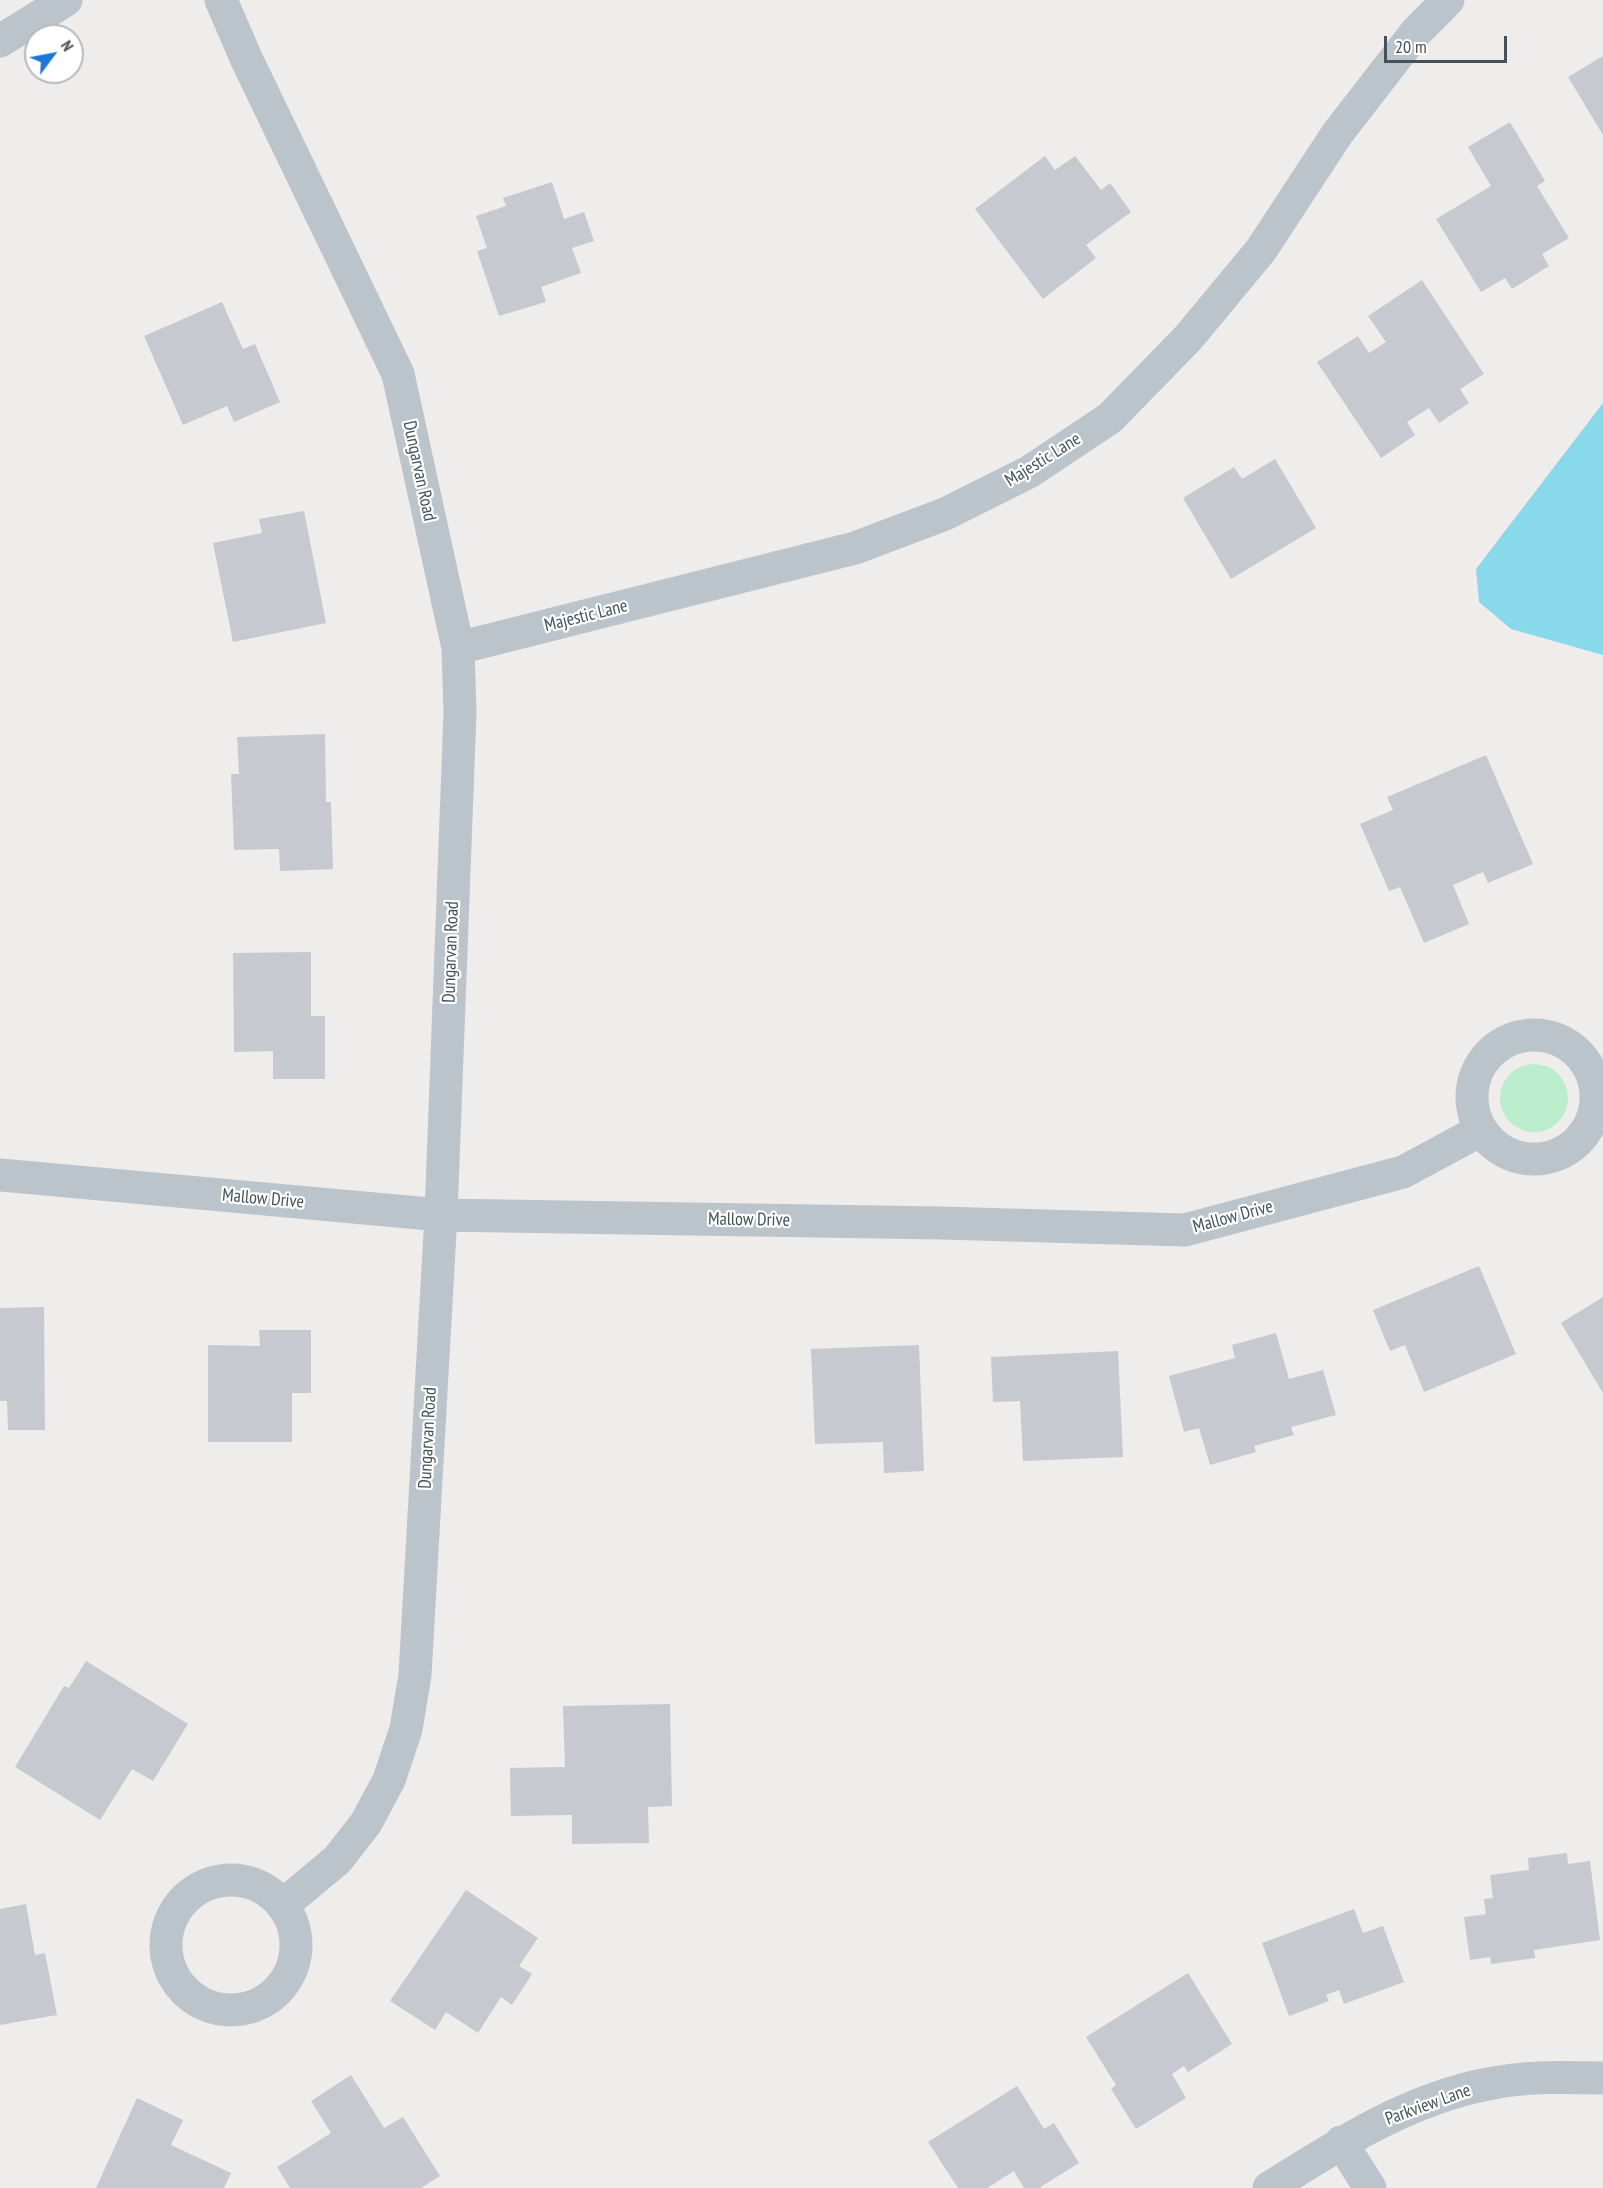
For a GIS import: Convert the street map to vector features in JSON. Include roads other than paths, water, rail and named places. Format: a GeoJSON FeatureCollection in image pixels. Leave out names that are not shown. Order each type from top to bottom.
{"type":"FeatureCollection","features":[{"type":"Feature","properties":{"kind":"street"},"geometry":{"type":"LineString","coordinates":[[0,41],[66,0]]}},
{"type":"Feature","properties":{"kind":"street","name":"Dungarvan Road"},"geometry":{"type":"LineString","coordinates":[[220,0],[398,374],[458,648],[460,713],[441,1215],[415,1675],[406,1729],[389,1780],[366,1823],[337,1860],[283,1905]]}},
{"type":"Feature","properties":{"kind":"street","name":"Majestic Lane"},"geometry":{"type":"LineString","coordinates":[[458,648],[855,548],[945,514],[1029,472],[1110,418],[1188,338],[1261,250],[1337,134],[1416,32],[1448,0]]}},
{"type":"Feature","properties":{"kind":"street","name":"Mallow Drive"},"geometry":{"type":"LineString","coordinates":[[0,1175],[441,1215],[929,1223],[1185,1230],[1402,1172],[1481,1130]]}},
{"type":"Feature","properties":{"kind":"street","name":"Parkview Lane"},"geometry":{"type":"LineString","coordinates":[[1269,2188],[1341,2142],[1396,2114],[1447,2095],[1488,2084],[1558,2076],[1603,2078]]}},
{"type":"Feature","properties":{"kind":"street"},"geometry":{"type":"LineString","coordinates":[[1341,2142],[1370,2188]]}},
{"type":"Feature","properties":{"kind":"water"},"geometry":{"type":"Polygon","coordinates":[[[1603,403],[1603,655],[1511,629],[1479,602],[1476,569],[1603,403]]]}}]}
